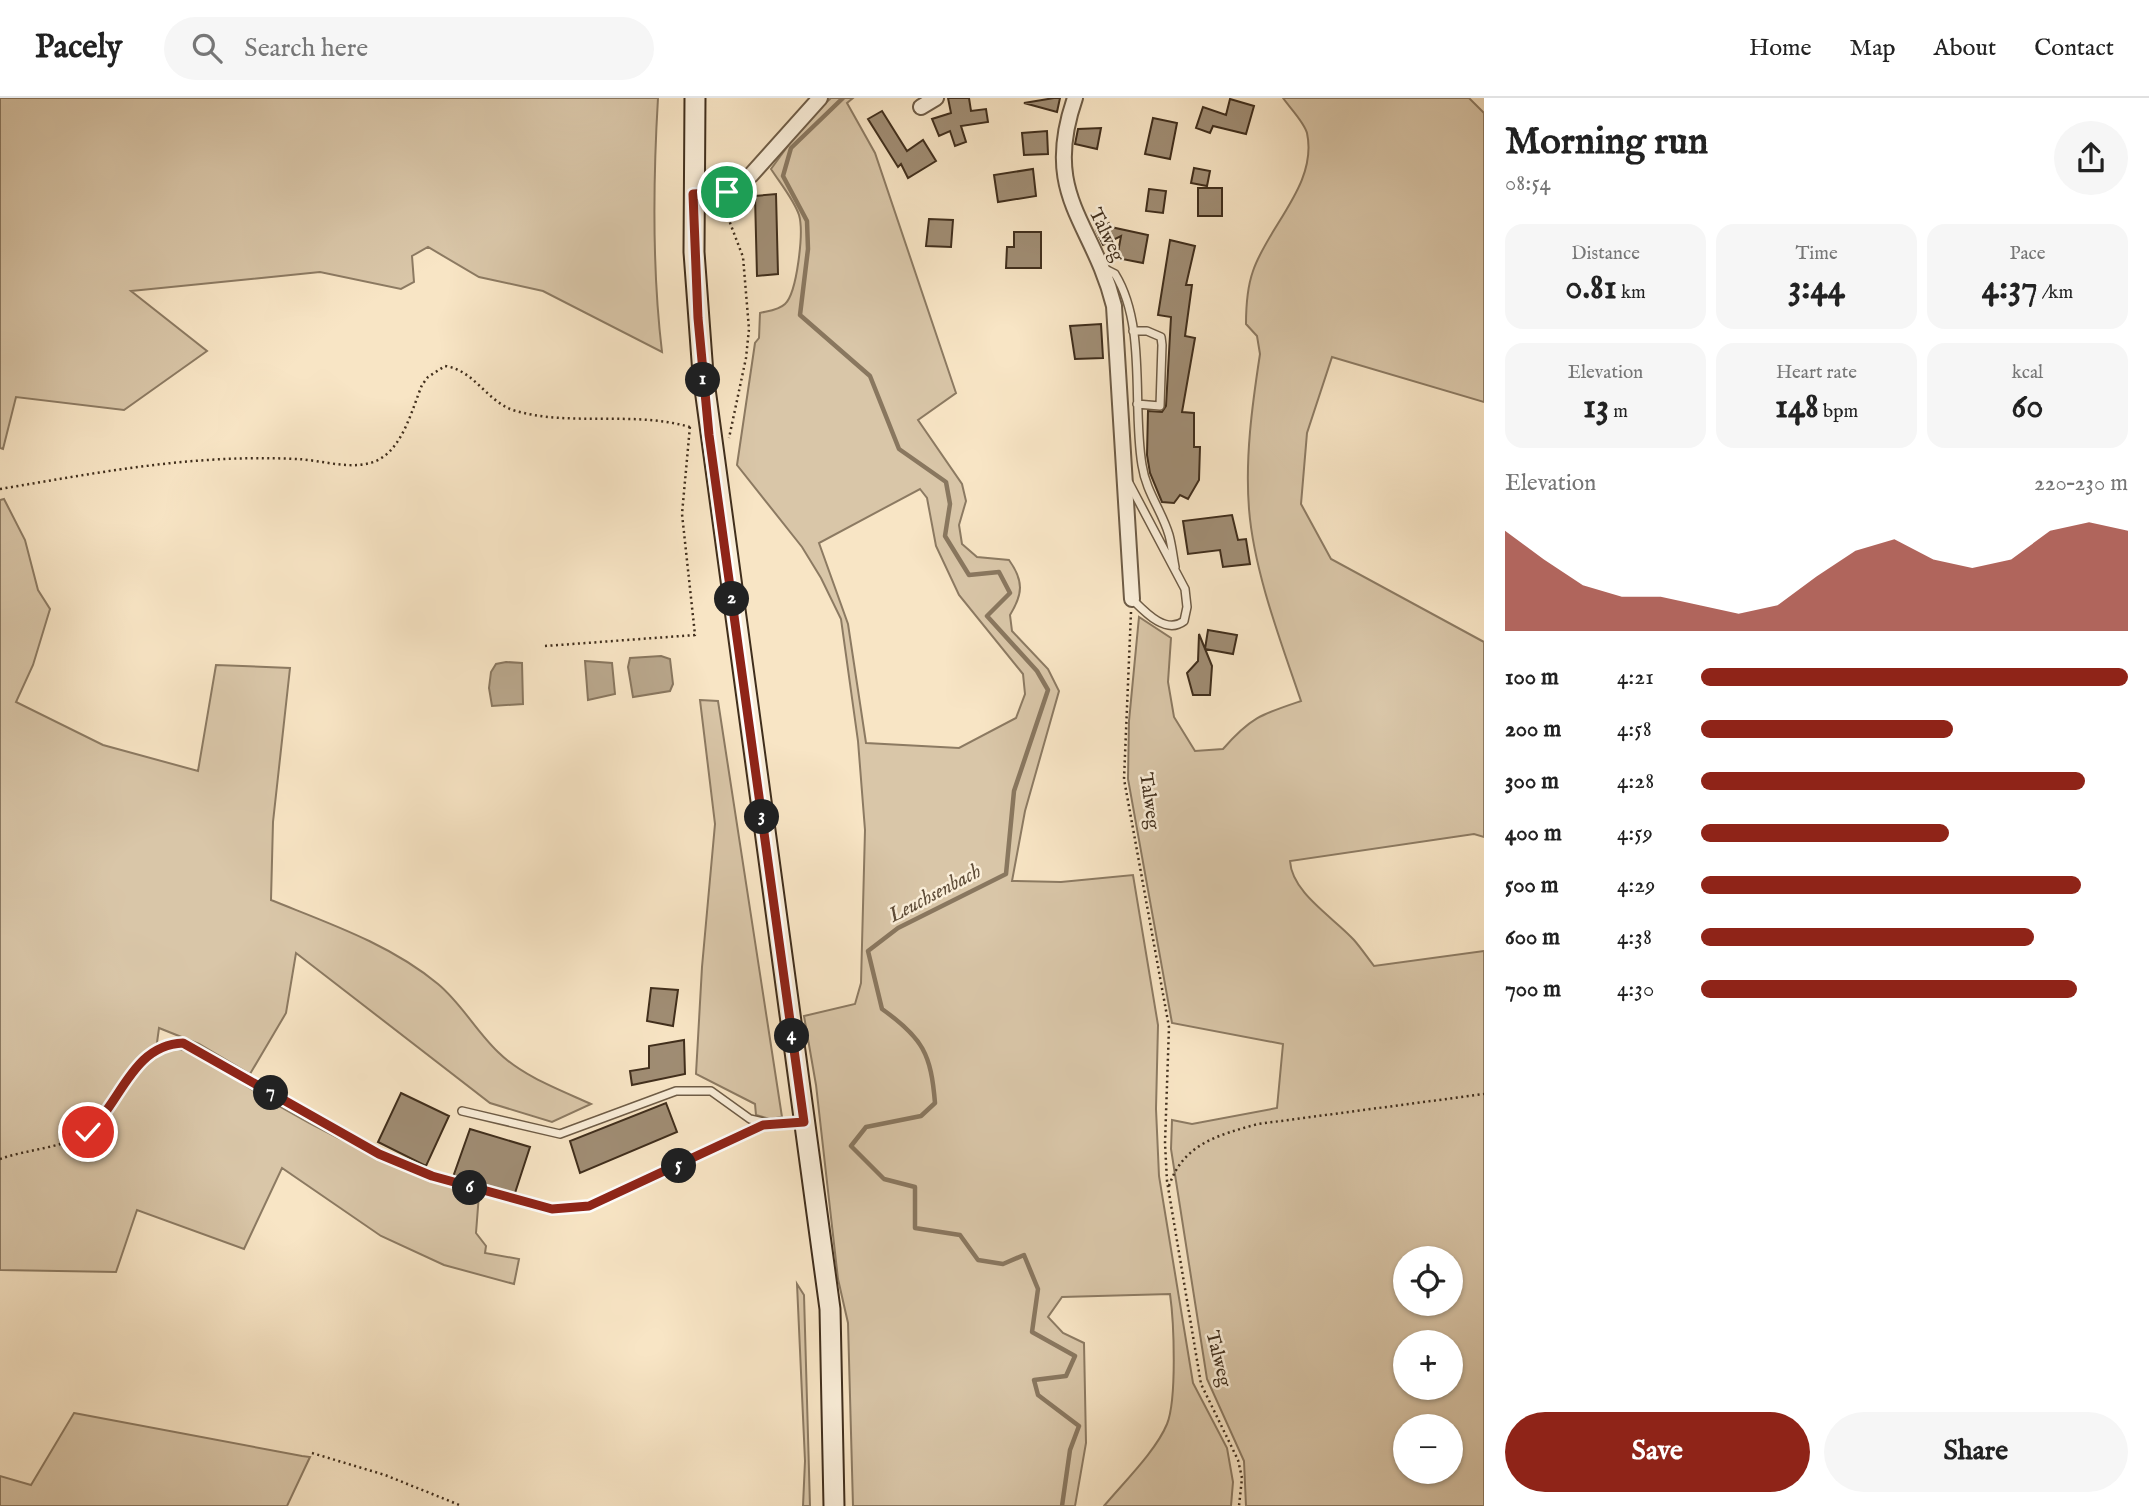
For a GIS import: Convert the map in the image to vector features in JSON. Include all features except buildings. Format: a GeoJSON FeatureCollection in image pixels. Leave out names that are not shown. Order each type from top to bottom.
{"type":"FeatureCollection","features":[{"type":"Feature","properties":{"kind":"main road"},"geometry":{"type":"LineString","coordinates":[[695,98],[693,194],[698,318],[709,435],[830,1310],[834,1506]]}},
{"type":"Feature","properties":{"kind":"street"},"geometry":{"type":"LineString","coordinates":[[693,194],[719,194],[751,175],[820,98]]}},
{"type":"Feature","properties":{"kind":"street"},"geometry":{"type":"LineString","coordinates":[[921,107],[936,98]]}},
{"type":"Feature","properties":{"kind":"street","name":"Talweg"},"geometry":{"type":"LineString","coordinates":[[1075,98],[1063,148],[1064,178],[1073,210],[1102,268],[1114,306],[1132,599]]}},
{"type":"Feature","properties":{"kind":"lane"},"geometry":{"type":"LineString","coordinates":[[1102,268],[1115,274],[1119,281],[1133,331],[1143,473],[1155,507],[1169,534],[1175,568]]}},
{"type":"Feature","properties":{"kind":"lane"},"geometry":{"type":"LineString","coordinates":[[1133,331],[1156,334],[1161,337],[1162,345],[1160,406],[1137,404]]}},
{"type":"Feature","properties":{"kind":"lane"},"geometry":{"type":"LineString","coordinates":[[1123,471],[1185,589],[1187,607],[1184,621],[1179,625],[1159,622],[1132,599]]}},
{"type":"Feature","properties":{"kind":"lane"},"geometry":{"type":"LineString","coordinates":[[462,1111],[560,1134],[676,1091],[711,1091],[750,1119],[772,1124],[804,1122]]}},
{"type":"Feature","properties":{"kind":"path"},"geometry":{"type":"LineString","coordinates":[[0,489],[174,461],[298,459],[363,465],[378,460],[396,443],[422,385],[428,377],[445,366],[468,374],[498,403],[512,410],[550,417],[643,420],[690,426],[709,435],[731,439],[747,358],[748,329],[743,257],[719,194]]}},
{"type":"Feature","properties":{"kind":"path"},"geometry":{"type":"LineString","coordinates":[[545,646],[695,635],[682,514],[690,426]]}},
{"type":"Feature","properties":{"kind":"path","name":"Talweg"},"geometry":{"type":"LineString","coordinates":[[1132,599],[1124,779],[1169,1027],[1165,1143],[1168,1189],[1201,1384],[1238,1460],[1242,1478],[1239,1506]]}},
{"type":"Feature","properties":{"kind":"path"},"geometry":{"type":"LineString","coordinates":[[0,1159],[27,1150],[65,1143],[88,1132],[103,1119],[145,1056],[164,1044],[173,1043],[183,1043],[214,1059],[379,1154],[432,1176],[552,1209],[589,1206],[763,1125],[772,1124]]}},
{"type":"Feature","properties":{"kind":"path"},"geometry":{"type":"LineString","coordinates":[[1168,1189],[1175,1168],[1188,1153],[1207,1140],[1229,1132],[1258,1124],[1484,1094]]}},
{"type":"Feature","properties":{"kind":"path"},"geometry":{"type":"LineString","coordinates":[[312,1452],[385,1475],[462,1506]]}},
{"type":"Feature","properties":{"kind":"shaded area"},"geometry":{"type":"Polygon","coordinates":[[[0,98],[658,98],[654,225],[662,352],[543,291],[479,277],[428,247],[412,256],[414,282],[401,289],[320,272],[131,291],[207,351],[124,410],[16,397],[3,449],[0,448],[0,98]]]}},
{"type":"Feature","properties":{"kind":"shaded area"},"geometry":{"type":"Polygon","coordinates":[[[831,98],[853,98],[847,103],[875,153],[956,393],[918,420],[962,484],[966,501],[959,525],[962,544],[977,557],[1009,560],[1020,588],[1010,615],[1012,631],[1048,669],[1059,691],[1025,811],[1012,881],[1061,882],[1133,875],[1158,1025],[1156,1109],[1159,1176],[1193,1383],[1227,1448],[1233,1482],[1231,1506],[1104,1506],[1147,1456],[1167,1424],[1173,1379],[1170,1294],[1062,1297],[1048,1317],[1063,1333],[1084,1343],[1086,1443],[1075,1506],[853,1506],[848,1323],[838,1279],[816,1085],[804,1016],[855,1004],[861,983],[865,830],[858,741],[841,619],[802,547],[737,465],[755,343],[759,338],[760,313],[785,304],[793,288],[798,262],[801,235],[799,215],[771,169],[806,121],[831,98]],[[920,489],[819,543],[848,624],[866,743],[959,748],[1016,718],[1025,694],[1023,674],[959,595],[936,546],[927,498],[920,489]]]}},
{"type":"Feature","properties":{"kind":"shaded area"},"geometry":{"type":"Polygon","coordinates":[[[1283,98],[1469,98],[1484,113],[1484,402],[1332,357],[1307,433],[1301,504],[1331,559],[1484,642],[1484,837],[1474,834],[1290,861],[1292,873],[1306,894],[1354,940],[1374,966],[1484,951],[1484,1506],[1246,1506],[1244,1461],[1207,1379],[1171,1149],[1172,1120],[1192,1124],[1277,1108],[1283,1044],[1172,1023],[1128,779],[1129,721],[1139,617],[1171,638],[1168,682],[1174,717],[1195,751],[1223,749],[1258,718],[1301,701],[1262,582],[1252,533],[1248,471],[1260,354],[1257,336],[1246,324],[1248,290],[1253,271],[1299,187],[1305,170],[1307,133],[1283,98]]]}},
{"type":"Feature","properties":{"kind":"shaded area"},"geometry":{"type":"Polygon","coordinates":[[[4,499],[25,540],[38,590],[50,609],[33,665],[16,702],[103,745],[198,771],[216,665],[290,668],[273,822],[271,900],[336,926],[400,957],[438,984],[508,1061],[542,1082],[591,1104],[552,1122],[490,1103],[296,953],[286,1013],[250,1074],[199,1044],[159,1028],[155,1057],[164,1049],[193,1053],[294,1115],[354,1146],[415,1172],[479,1194],[476,1233],[486,1246],[485,1253],[519,1259],[514,1284],[444,1265],[381,1236],[282,1168],[244,1249],[137,1210],[116,1272],[0,1270],[0,500],[4,499]]]}},
{"type":"Feature","properties":{"kind":"shaded area"},"geometry":{"type":"Polygon","coordinates":[[[661,656],[670,659],[673,684],[670,691],[633,697],[628,667],[630,658],[661,656]]]}},
{"type":"Feature","properties":{"kind":"shaded area"},"geometry":{"type":"Polygon","coordinates":[[[585,661],[612,663],[615,694],[588,700],[585,661]]]}},
{"type":"Feature","properties":{"kind":"shaded area"},"geometry":{"type":"Polygon","coordinates":[[[522,663],[523,704],[492,706],[489,688],[491,672],[496,664],[522,663]]]}},
{"type":"Feature","properties":{"kind":"shaded area"},"geometry":{"type":"Polygon","coordinates":[[[700,700],[718,701],[782,1117],[770,1119],[756,1115],[755,1104],[696,1074],[702,967],[715,824],[700,700]]]}},
{"type":"Feature","properties":{"kind":"shaded area"},"geometry":{"type":"Polygon","coordinates":[[[797,1284],[804,1295],[810,1506],[803,1506],[805,1461],[797,1284]]]}},
{"type":"Feature","properties":{"kind":"shaded area"},"geometry":{"type":"Polygon","coordinates":[[[74,1413],[310,1457],[287,1506],[0,1506],[0,1476],[31,1485],[74,1413]]]}},
{"type":"Feature","properties":{"kind":"waterway","name":"Leuchsenbach"},"geometry":{"type":"LineString","coordinates":[[843,98],[791,148],[783,176],[807,221],[808,249],[800,315],[870,376],[899,449],[946,482],[950,504],[945,536],[969,575],[999,572],[1010,593],[987,616],[1037,671],[1048,690],[1014,791],[1006,874],[898,928],[868,951],[882,1009],[907,1029],[922,1049],[931,1072],[935,1103],[921,1116],[866,1127],[851,1146],[884,1179],[915,1187],[915,1228],[960,1235],[978,1260],[1003,1264],[1024,1255],[1038,1289],[1032,1332],[1075,1356],[1066,1376],[1034,1380],[1038,1395],[1079,1426],[1070,1450],[1062,1506]]}},
{"type":"Feature","properties":{"kind":"route"},"geometry":{"type":"LineString","coordinates":[[88,1132],[103,1119],[145,1056],[164,1044],[183,1043],[379,1154],[432,1176],[552,1209],[589,1206],[763,1125],[804,1122],[702,374],[693,194],[727,192]]}}]}
